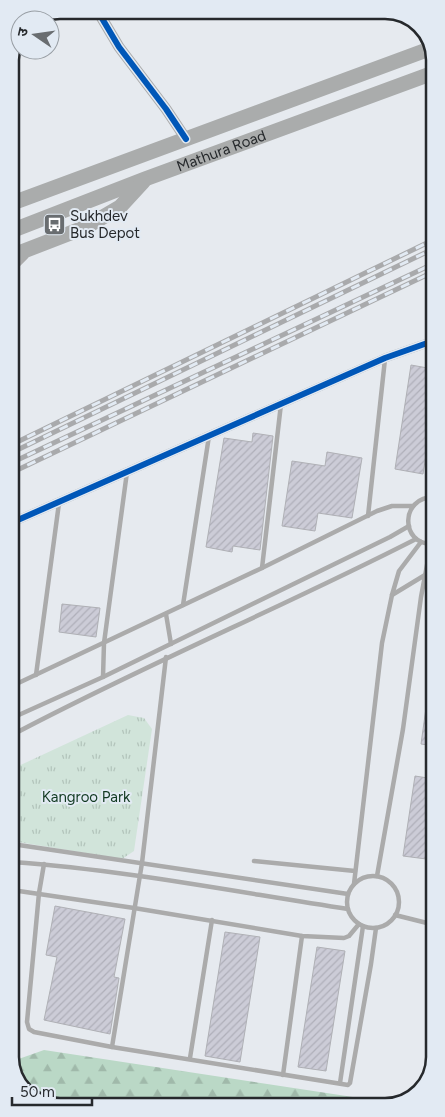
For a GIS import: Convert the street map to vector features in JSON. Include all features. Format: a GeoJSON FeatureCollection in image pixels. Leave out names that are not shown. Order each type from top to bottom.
{"type":"FeatureCollection","features":[{"type":"Feature","properties":{"kind":"highway","name":"Mathura Road"},"geometry":{"type":"LineString","coordinates":[[19,201],[425,51]]}},
{"type":"Feature","properties":{"kind":"highway","name":"Mathura Road"},"geometry":{"type":"LineString","coordinates":[[19,228],[426,75]]}},
{"type":"Feature","properties":{"kind":"highway"},"geometry":{"type":"LineString","coordinates":[[19,253],[86,227],[120,207],[145,179]]}},
{"type":"Feature","properties":{"kind":"street"},"geometry":{"type":"LineString","coordinates":[[102,19],[119,47],[186,139]]}},
{"type":"Feature","properties":{"kind":"street"},"geometry":{"type":"LineString","coordinates":[[19,520],[385,358],[426,343]]}},
{"type":"Feature","properties":{"kind":"lane"},"geometry":{"type":"LineString","coordinates":[[19,264],[36,247]]}},
{"type":"Feature","properties":{"kind":"lane"},"geometry":{"type":"LineString","coordinates":[[368,516],[385,358]]}},
{"type":"Feature","properties":{"kind":"lane"},"geometry":{"type":"LineString","coordinates":[[262,568],[281,404]]}},
{"type":"Feature","properties":{"kind":"lane"},"geometry":{"type":"LineString","coordinates":[[183,605],[208,436]]}},
{"type":"Feature","properties":{"kind":"lane"},"geometry":{"type":"LineString","coordinates":[[102,677],[104,643],[127,472]]}},
{"type":"Feature","properties":{"kind":"lane"},"geometry":{"type":"LineString","coordinates":[[426,498],[413,506],[408,516],[409,526],[416,539],[426,543]]}},
{"type":"Feature","properties":{"kind":"lane"},"geometry":{"type":"LineString","coordinates":[[36,675],[59,502]]}},
{"type":"Feature","properties":{"kind":"lane"},"geometry":{"type":"LineString","coordinates":[[19,683],[368,516],[392,506],[413,506]]}},
{"type":"Feature","properties":{"kind":"lane"},"geometry":{"type":"LineString","coordinates":[[19,715],[171,644],[409,526]]}},
{"type":"Feature","properties":{"kind":"lane"},"geometry":{"type":"LineString","coordinates":[[19,731],[166,657],[416,539]]}},
{"type":"Feature","properties":{"kind":"lane"},"geometry":{"type":"LineString","coordinates":[[354,884],[380,661],[392,595],[399,571],[421,542]]}},
{"type":"Feature","properties":{"kind":"lane"},"geometry":{"type":"LineString","coordinates":[[377,876],[403,729],[426,571]]}},
{"type":"Feature","properties":{"kind":"lane"},"geometry":{"type":"LineString","coordinates":[[392,595],[425,575]]}},
{"type":"Feature","properties":{"kind":"lane"},"geometry":{"type":"LineString","coordinates":[[166,614],[171,644]]}},
{"type":"Feature","properties":{"kind":"lane"},"geometry":{"type":"LineString","coordinates":[[112,1047],[142,863],[166,657]]}},
{"type":"Feature","properties":{"kind":"lane"},"geometry":{"type":"LineString","coordinates":[[19,845],[348,894]]}},
{"type":"Feature","properties":{"kind":"lane"},"geometry":{"type":"LineString","coordinates":[[254,861],[355,871]]}},
{"type":"Feature","properties":{"kind":"lane"},"geometry":{"type":"LineString","coordinates":[[19,862],[140,877],[348,909]]}},
{"type":"Feature","properties":{"kind":"lane"},"geometry":{"type":"LineString","coordinates":[[44,864],[39,893],[27,1022],[29,1028],[34,1032],[112,1047],[190,1058],[348,1085],[376,928]]}},
{"type":"Feature","properties":{"kind":"lane"},"geometry":{"type":"LineString","coordinates":[[377,876],[391,883],[398,897],[395,915],[386,924],[376,928],[361,925],[351,916],[348,909],[348,894],[354,884],[364,877],[377,876]]}},
{"type":"Feature","properties":{"kind":"lane"},"geometry":{"type":"LineString","coordinates":[[19,891],[212,920],[302,936],[344,938],[361,925]]}},
{"type":"Feature","properties":{"kind":"lane"},"geometry":{"type":"LineString","coordinates":[[395,915],[426,924]]}},
{"type":"Feature","properties":{"kind":"lane"},"geometry":{"type":"LineString","coordinates":[[190,1058],[212,920]]}},
{"type":"Feature","properties":{"kind":"lane"},"geometry":{"type":"LineString","coordinates":[[340,1083],[361,925]]}},
{"type":"Feature","properties":{"kind":"lane"},"geometry":{"type":"LineString","coordinates":[[283,1075],[302,936]]}},
{"type":"Feature","properties":{"kind":"green space","name":"Kangroo Park"},"geometry":{"type":"Polygon","coordinates":[[[128,715],[144,718],[152,729],[134,851],[122,859],[19,842],[19,766],[128,715]]]}},
{"type":"Feature","properties":{"kind":"green space"},"geometry":{"type":"Polygon","coordinates":[[[44,1050],[360,1098],[57,1098],[39,1093],[27,1082],[21,1071],[19,1059],[44,1050]]]}},
{"type":"Feature","properties":{"kind":"building"},"geometry":{"type":"Polygon","coordinates":[[[411,365],[426,368],[426,455],[423,474],[395,469],[411,365]]]}},
{"type":"Feature","properties":{"kind":"building"},"geometry":{"type":"Polygon","coordinates":[[[253,433],[273,436],[260,550],[233,546],[232,552],[206,547],[224,438],[252,442],[253,433]]]}},
{"type":"Feature","properties":{"kind":"building"},"geometry":{"type":"Polygon","coordinates":[[[327,452],[362,458],[352,518],[318,513],[315,531],[282,526],[292,461],[325,466],[327,452]]]}},
{"type":"Feature","properties":{"kind":"building"},"geometry":{"type":"Polygon","coordinates":[[[62,604],[100,608],[96,637],[59,632],[62,604]]]}},
{"type":"Feature","properties":{"kind":"building"},"geometry":{"type":"Polygon","coordinates":[[[426,708],[426,745],[421,744],[426,708]]]}},
{"type":"Feature","properties":{"kind":"building"},"geometry":{"type":"Polygon","coordinates":[[[415,776],[426,778],[426,859],[403,856],[415,776]]]}},
{"type":"Feature","properties":{"kind":"building"},"geometry":{"type":"Polygon","coordinates":[[[55,906],[125,919],[114,977],[119,978],[110,1034],[44,1020],[57,957],[46,955],[55,906]]]}},
{"type":"Feature","properties":{"kind":"building"},"geometry":{"type":"Polygon","coordinates":[[[225,932],[260,937],[240,1062],[205,1056],[225,932]]]}},
{"type":"Feature","properties":{"kind":"building"},"geometry":{"type":"Polygon","coordinates":[[[317,947],[345,951],[326,1071],[298,1067],[317,947]]]}},
{"type":"Feature","properties":{"kind":"railway"},"geometry":{"type":"LineString","coordinates":[[19,441],[426,243]]}},
{"type":"Feature","properties":{"kind":"railway"},"geometry":{"type":"LineString","coordinates":[[19,449],[426,252]]}},
{"type":"Feature","properties":{"kind":"railway"},"geometry":{"type":"LineString","coordinates":[[19,459],[426,267]]}},
{"type":"Feature","properties":{"kind":"railway"},"geometry":{"type":"LineString","coordinates":[[19,469],[426,275]]}},
{"type":"Feature","properties":{"kind":"cycle path"},"geometry":{"type":"LineString","coordinates":[[102,19],[119,47],[186,139]]}},
{"type":"Feature","properties":{"kind":"cycle path"},"geometry":{"type":"LineString","coordinates":[[19,519],[385,358],[426,343]]}},
{"type":"Feature","properties":{"kind":"place","name":"Sukhdev Bus Depot"},"geometry":{"type":"Point","coordinates":[54,225]}}]}
